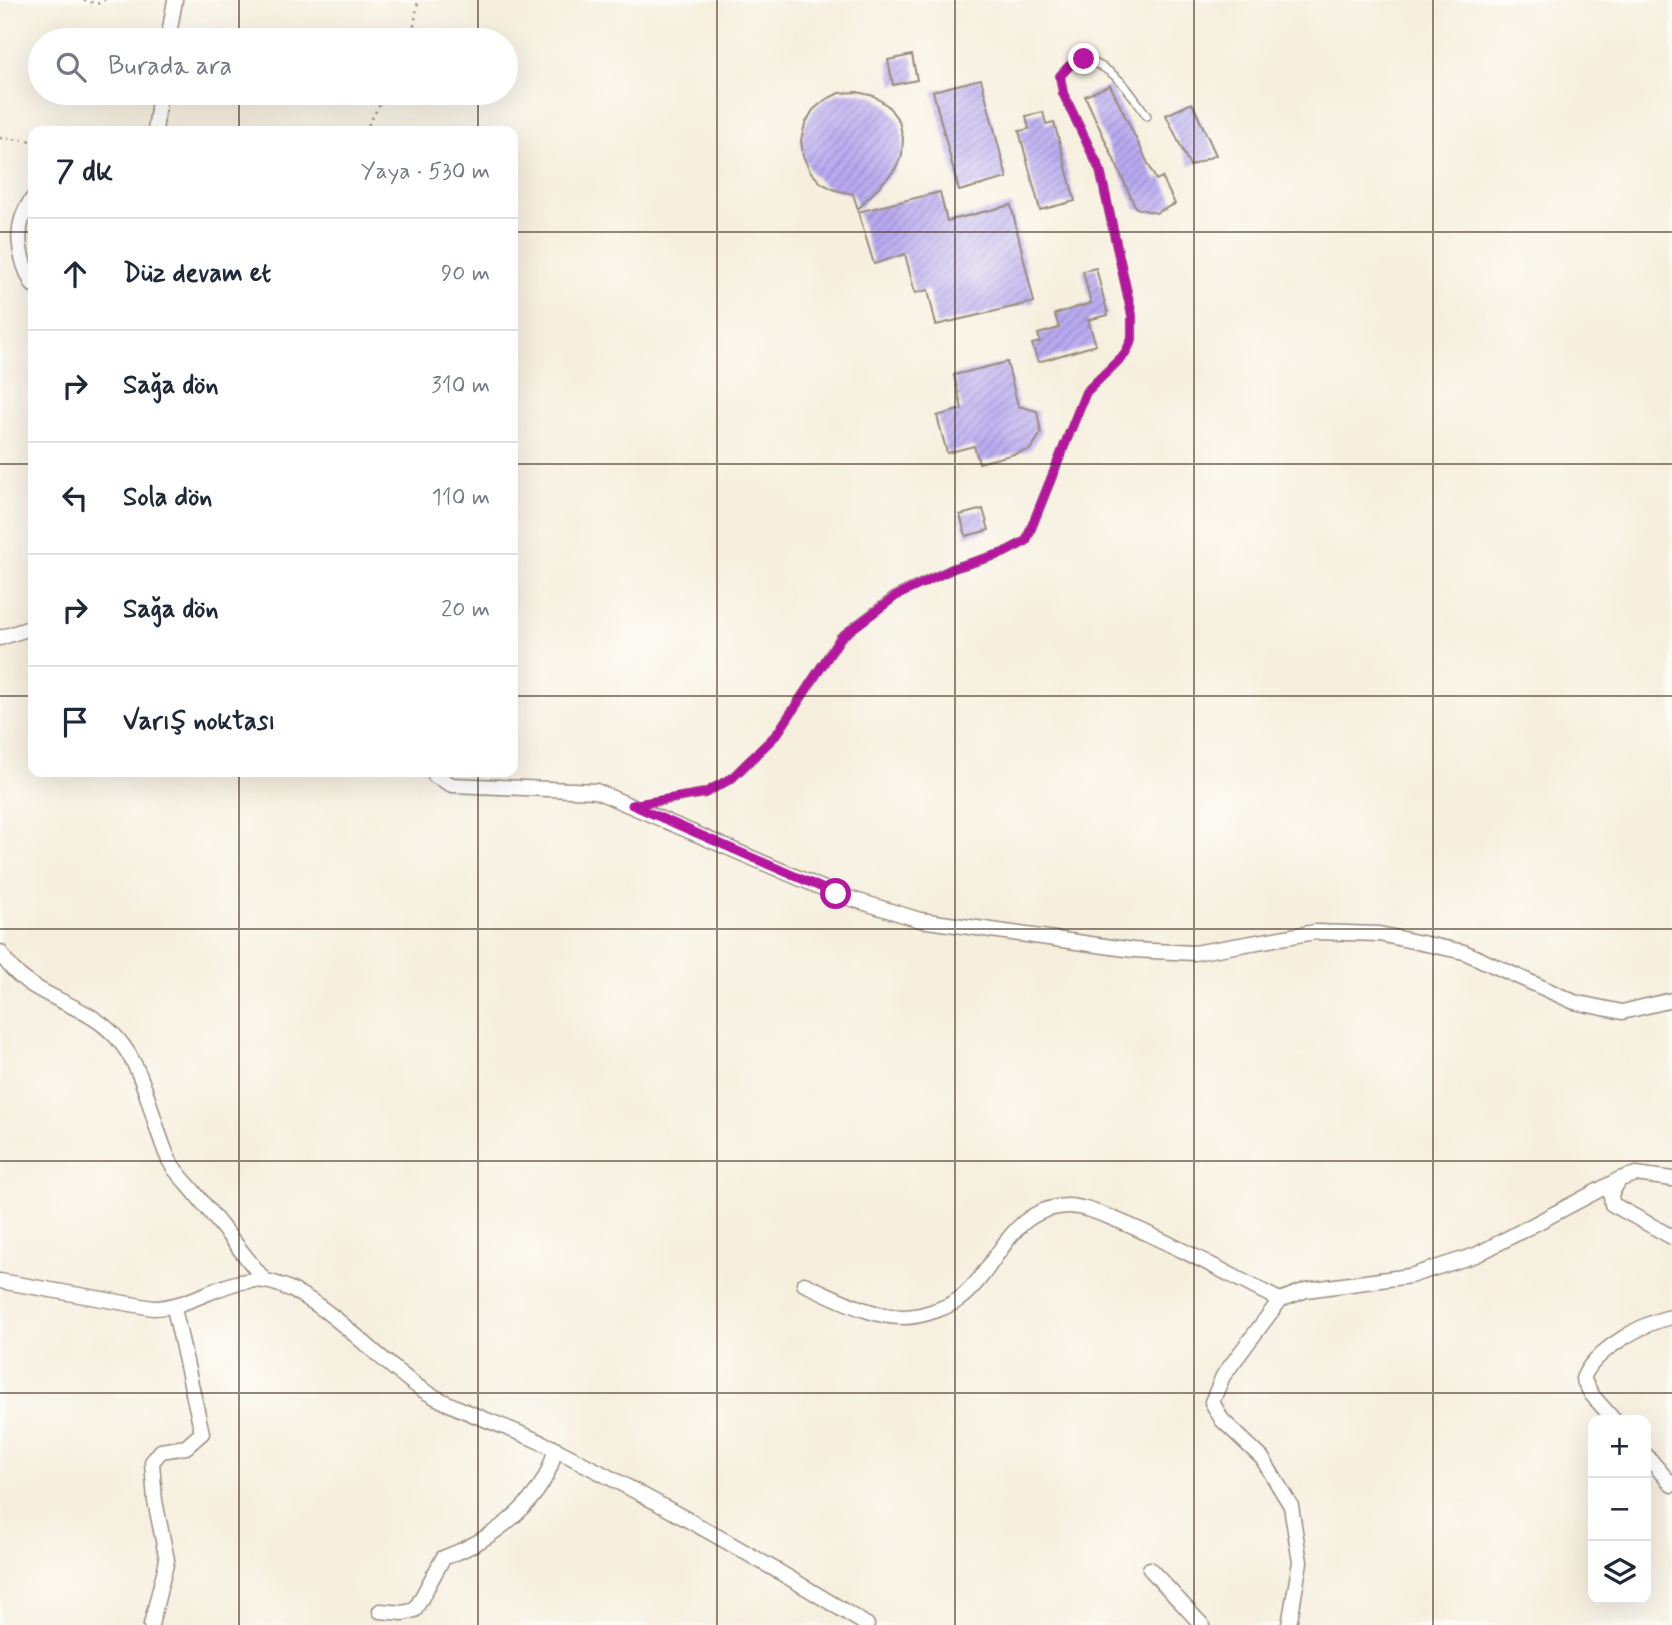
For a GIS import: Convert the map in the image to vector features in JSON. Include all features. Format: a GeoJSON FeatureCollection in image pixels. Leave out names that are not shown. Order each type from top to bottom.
{"type":"FeatureCollection","features":[{"type":"Feature","properties":{"kind":"street"},"geometry":{"type":"LineString","coordinates":[[169,28],[175,0]]}},
{"type":"Feature","properties":{"kind":"street"},"geometry":{"type":"LineString","coordinates":[[156,126],[158,105]]}},
{"type":"Feature","properties":{"kind":"street"},"geometry":{"type":"LineString","coordinates":[[28,207],[23,216],[19,239],[21,262],[28,275]]}},
{"type":"Feature","properties":{"kind":"street"},"geometry":{"type":"LineString","coordinates":[[0,638],[28,630]]}},
{"type":"Feature","properties":{"kind":"street"},"geometry":{"type":"LineString","coordinates":[[437,777],[452,785],[596,791],[836,894],[920,920],[1133,950],[1195,953],[1315,932],[1379,934],[1464,952],[1574,1002],[1622,1012],[1672,1000]]}},
{"type":"Feature","properties":{"kind":"street"},"geometry":{"type":"LineString","coordinates":[[0,952],[22,981],[40,993],[82,1009],[102,1022],[132,1056],[142,1075],[169,1161],[265,1281]]}},
{"type":"Feature","properties":{"kind":"street"},"geometry":{"type":"LineString","coordinates":[[1289,1625],[1300,1562],[1291,1506],[1262,1458],[1222,1420],[1212,1402],[1223,1377],[1280,1300],[1306,1290],[1410,1276],[1476,1255],[1620,1179],[1636,1174],[1672,1179]]}},
{"type":"Feature","properties":{"kind":"street"},"geometry":{"type":"LineString","coordinates":[[1620,1179],[1611,1194],[1612,1204],[1672,1237]]}},
{"type":"Feature","properties":{"kind":"street"},"geometry":{"type":"LineString","coordinates":[[803,1284],[871,1311],[904,1318],[931,1311],[963,1297],[1012,1233],[1038,1212],[1069,1206],[1108,1216],[1280,1300]]}},
{"type":"Feature","properties":{"kind":"street"},"geometry":{"type":"LineString","coordinates":[[0,1281],[153,1308],[174,1308],[238,1281],[265,1281],[295,1292],[426,1392],[555,1448],[784,1573],[867,1625]]}},
{"type":"Feature","properties":{"kind":"street"},"geometry":{"type":"LineString","coordinates":[[151,1625],[167,1560],[155,1501],[152,1462],[161,1451],[186,1447],[202,1433],[174,1308]]}},
{"type":"Feature","properties":{"kind":"street"},"geometry":{"type":"LineString","coordinates":[[1610,1415],[1592,1395],[1583,1379],[1587,1366],[1654,1320],[1672,1317]]}},
{"type":"Feature","properties":{"kind":"street"},"geometry":{"type":"LineString","coordinates":[[380,1611],[403,1613],[415,1610],[427,1592],[430,1576],[443,1558],[465,1550],[516,1515],[542,1485],[552,1468],[555,1448]]}},
{"type":"Feature","properties":{"kind":"street"},"geometry":{"type":"LineString","coordinates":[[1651,1461],[1672,1485]]}},
{"type":"Feature","properties":{"kind":"street"},"geometry":{"type":"LineString","coordinates":[[1150,1569],[1202,1625]]}},
{"type":"Feature","properties":{"kind":"lane"},"geometry":{"type":"LineString","coordinates":[[632,805],[705,793],[732,778],[777,734],[841,637],[896,596],[954,568],[1003,553],[1026,541],[1086,392],[1125,354],[1132,339],[1132,315],[1100,170],[1063,93],[1060,76],[1069,66],[1084,59],[1101,65],[1121,78],[1147,116]]}},
{"type":"Feature","properties":{"kind":"path"},"geometry":{"type":"LineString","coordinates":[[84,0],[97,4],[105,0]]}},
{"type":"Feature","properties":{"kind":"path"},"geometry":{"type":"LineString","coordinates":[[414,28],[418,0]]}},
{"type":"Feature","properties":{"kind":"path"},"geometry":{"type":"LineString","coordinates":[[368,126],[379,105]]}},
{"type":"Feature","properties":{"kind":"path"},"geometry":{"type":"LineString","coordinates":[[0,138],[28,141]]}},
{"type":"Feature","properties":{"kind":"building"},"geometry":{"type":"Polygon","coordinates":[[[912,55],[917,80],[893,85],[888,60],[912,55]]]}},
{"type":"Feature","properties":{"kind":"building"},"geometry":{"type":"Polygon","coordinates":[[[981,79],[1007,178],[959,191],[933,91],[981,79]]]}},
{"type":"Feature","properties":{"kind":"building"},"geometry":{"type":"Polygon","coordinates":[[[1110,85],[1156,180],[1162,177],[1175,204],[1156,213],[1136,208],[1085,96],[1110,85]]]}},
{"type":"Feature","properties":{"kind":"building"},"geometry":{"type":"Polygon","coordinates":[[[857,92],[874,96],[888,106],[899,121],[903,138],[902,155],[894,171],[858,209],[853,194],[821,183],[810,171],[803,156],[801,140],[805,124],[813,110],[839,93],[857,92]]]}},
{"type":"Feature","properties":{"kind":"building"},"geometry":{"type":"Polygon","coordinates":[[[1192,103],[1216,155],[1190,166],[1166,115],[1192,103]]]}},
{"type":"Feature","properties":{"kind":"building"},"geometry":{"type":"Polygon","coordinates":[[[1043,112],[1046,124],[1054,122],[1075,201],[1040,210],[1019,131],[1029,129],[1026,116],[1043,112]]]}},
{"type":"Feature","properties":{"kind":"building"},"geometry":{"type":"Polygon","coordinates":[[[940,192],[947,221],[1011,205],[1034,302],[936,325],[928,290],[915,293],[905,254],[874,264],[858,212],[940,192]]]}},
{"type":"Feature","properties":{"kind":"building"},"geometry":{"type":"Polygon","coordinates":[[[1096,268],[1108,315],[1088,320],[1096,345],[1038,362],[1032,344],[1040,342],[1038,334],[1059,328],[1055,314],[1091,303],[1083,271],[1096,268]]]}},
{"type":"Feature","properties":{"kind":"building"},"geometry":{"type":"Polygon","coordinates":[[[1007,362],[1018,406],[1037,411],[1041,433],[1030,450],[979,463],[974,446],[947,453],[937,416],[962,409],[954,375],[1007,362]]]}},
{"type":"Feature","properties":{"kind":"building"},"geometry":{"type":"Polygon","coordinates":[[[983,509],[989,530],[966,536],[960,515],[983,509]]]}},
{"type":"Feature","properties":{"kind":"route"},"geometry":{"type":"LineString","coordinates":[[836,894],[632,805],[705,793],[732,778],[777,734],[841,637],[896,596],[954,568],[1003,553],[1026,541],[1086,392],[1125,354],[1132,339],[1132,315],[1100,170],[1063,93],[1060,76],[1069,66],[1084,59]]}}]}
